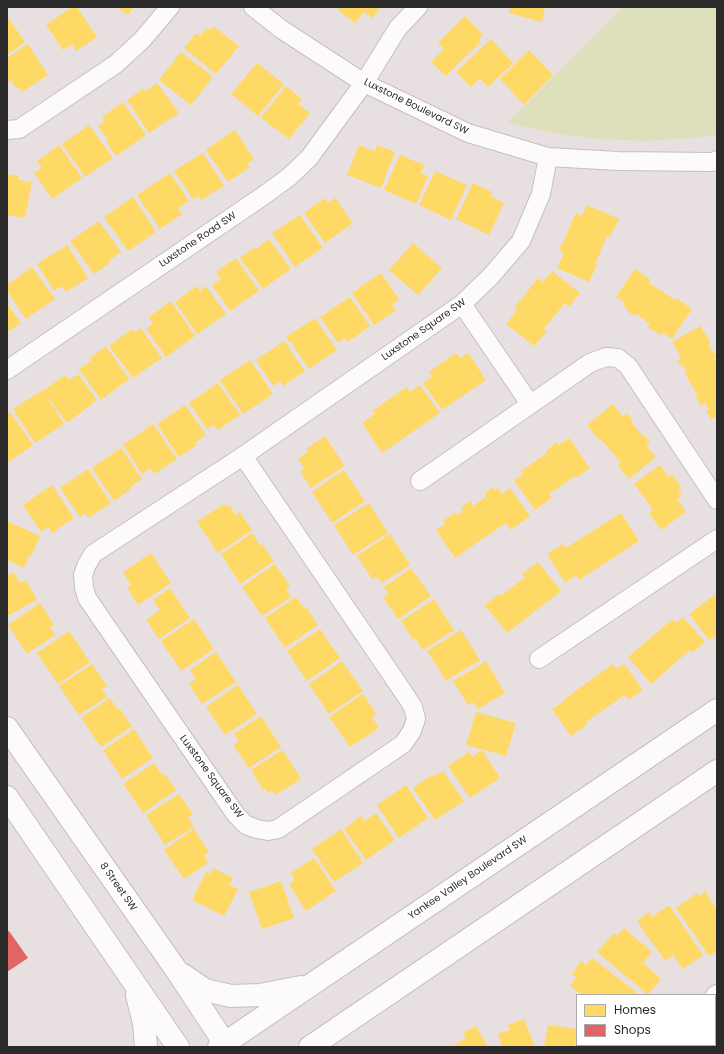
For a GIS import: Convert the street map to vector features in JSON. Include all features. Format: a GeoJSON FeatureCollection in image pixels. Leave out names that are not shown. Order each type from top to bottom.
{"type":"FeatureCollection","features":[{"type":"Feature","properties":{"kind":"main road","name":"Yankee Valley Boulevard SW"},"geometry":{"type":"LineString","coordinates":[[224,1046],[308,986],[717,710]]}},
{"type":"Feature","properties":{"kind":"main road","name":"8 Street SW"},"geometry":{"type":"LineString","coordinates":[[7,728],[176,971],[224,1046]]}},
{"type":"Feature","properties":{"kind":"main road"},"geometry":{"type":"LineString","coordinates":[[310,1047],[325,1041],[717,772]]}},
{"type":"Feature","properties":{"kind":"main road"},"geometry":{"type":"LineString","coordinates":[[7,797],[178,1047]]}},
{"type":"Feature","properties":{"kind":"main road"},"geometry":{"type":"LineString","coordinates":[[176,971],[205,990],[231,996],[260,995],[308,986]]}},
{"type":"Feature","properties":{"kind":"main road"},"geometry":{"type":"LineString","coordinates":[[133,980],[144,1023],[146,1047]]}},
{"type":"Feature","properties":{"kind":"street"},"geometry":{"type":"LineString","coordinates":[[7,130],[19,129],[116,64],[142,40],[170,7]]}},
{"type":"Feature","properties":{"kind":"street","name":"Luxstone Boulevard SW"},"geometry":{"type":"LineString","coordinates":[[254,7],[281,28],[364,83],[468,133],[548,157],[618,162],[712,162],[717,160]]}},
{"type":"Feature","properties":{"kind":"street","name":"Luxstone Road SW"},"geometry":{"type":"LineString","coordinates":[[7,370],[289,177],[309,158],[364,83],[398,28],[418,7]]}},
{"type":"Feature","properties":{"kind":"street","name":"Luxstone Square SW"},"geometry":{"type":"LineString","coordinates":[[243,456],[410,701],[416,719],[412,731],[403,744],[278,829],[268,831],[257,830],[246,825],[236,815],[87,598],[84,588],[83,575],[87,564],[93,554],[243,456],[462,304],[491,276],[521,242],[542,194],[548,157]]}},
{"type":"Feature","properties":{"kind":"street"},"geometry":{"type":"LineString","coordinates":[[462,304],[530,404]]}},
{"type":"Feature","properties":{"kind":"street"},"geometry":{"type":"LineString","coordinates":[[420,481],[590,363],[606,357],[618,358],[628,366],[717,500]]}},
{"type":"Feature","properties":{"kind":"street"},"geometry":{"type":"LineString","coordinates":[[539,659],[717,540]]}},
{"type":"Feature","properties":{"kind":"green space"},"geometry":{"type":"Polygon","coordinates":[[[622,7],[717,7],[717,135],[696,138],[645,141],[599,139],[553,133],[508,123],[622,7]]]}},
{"type":"Feature","properties":{"kind":"building: Homes"},"geometry":{"type":"Polygon","coordinates":[[[72,7],[77,7],[97,37],[76,51],[72,44],[63,50],[46,25],[72,7]]]}},
{"type":"Feature","properties":{"kind":"building: Homes"},"geometry":{"type":"Polygon","coordinates":[[[116,7],[134,7],[128,15],[116,7]]]}},
{"type":"Feature","properties":{"kind":"building: Homes"},"geometry":{"type":"Polygon","coordinates":[[[340,7],[381,7],[372,18],[364,12],[355,23],[338,10],[340,7]]]}},
{"type":"Feature","properties":{"kind":"building: Homes"},"geometry":{"type":"Polygon","coordinates":[[[511,7],[545,7],[542,22],[509,13],[511,7]]]}},
{"type":"Feature","properties":{"kind":"building: Homes"},"geometry":{"type":"Polygon","coordinates":[[[7,16],[25,42],[7,55],[7,16]]]}},
{"type":"Feature","properties":{"kind":"building: Homes"},"geometry":{"type":"Polygon","coordinates":[[[465,16],[483,35],[479,39],[481,42],[446,76],[431,62],[444,49],[438,43],[465,16]]]}},
{"type":"Feature","properties":{"kind":"building: Homes"},"geometry":{"type":"Polygon","coordinates":[[[213,26],[239,46],[216,74],[184,48],[196,33],[200,36],[207,28],[210,30],[213,26]]]}},
{"type":"Feature","properties":{"kind":"building: Homes"},"geometry":{"type":"Polygon","coordinates":[[[491,39],[513,63],[488,87],[480,78],[471,87],[456,72],[491,39]]]}},
{"type":"Feature","properties":{"kind":"building: Homes"},"geometry":{"type":"Polygon","coordinates":[[[28,44],[48,75],[22,92],[19,87],[17,89],[11,80],[7,83],[7,58],[28,44]]]}},
{"type":"Feature","properties":{"kind":"building: Homes"},"geometry":{"type":"Polygon","coordinates":[[[529,50],[553,75],[524,105],[500,79],[529,50]]]}},
{"type":"Feature","properties":{"kind":"building: Homes"},"geometry":{"type":"Polygon","coordinates":[[[181,52],[213,77],[191,105],[159,80],[181,52]]]}},
{"type":"Feature","properties":{"kind":"building: Homes"},"geometry":{"type":"Polygon","coordinates":[[[257,63],[284,84],[258,116],[231,94],[257,63]]]}},
{"type":"Feature","properties":{"kind":"building: Homes"},"geometry":{"type":"Polygon","coordinates":[[[157,83],[179,113],[149,133],[127,100],[144,88],[146,91],[157,83]]]}},
{"type":"Feature","properties":{"kind":"building: Homes"},"geometry":{"type":"Polygon","coordinates":[[[286,86],[302,99],[298,104],[310,113],[289,139],[261,118],[286,86]]]}},
{"type":"Feature","properties":{"kind":"building: Homes"},"geometry":{"type":"Polygon","coordinates":[[[123,102],[146,135],[116,156],[106,141],[108,140],[98,126],[105,121],[102,117],[123,102]]]}},
{"type":"Feature","properties":{"kind":"building: Homes"},"geometry":{"type":"Polygon","coordinates":[[[89,125],[113,158],[85,177],[62,144],[89,125]]]}},
{"type":"Feature","properties":{"kind":"building: Homes"},"geometry":{"type":"Polygon","coordinates":[[[235,130],[254,159],[247,164],[250,167],[228,182],[206,150],[235,130]]]}},
{"type":"Feature","properties":{"kind":"building: Homes"},"geometry":{"type":"Polygon","coordinates":[[[59,145],[82,178],[52,199],[34,173],[42,168],[37,161],[59,145]]]}},
{"type":"Feature","properties":{"kind":"building: Homes"},"geometry":{"type":"Polygon","coordinates":[[[359,145],[375,151],[377,145],[395,152],[381,188],[347,175],[359,145]]]}},
{"type":"Feature","properties":{"kind":"building: Homes"},"geometry":{"type":"Polygon","coordinates":[[[203,153],[224,186],[201,200],[199,196],[193,199],[174,171],[203,153]]]}},
{"type":"Feature","properties":{"kind":"building: Homes"},"geometry":{"type":"Polygon","coordinates":[[[400,155],[424,165],[421,173],[428,176],[416,204],[384,190],[400,155]]]}},
{"type":"Feature","properties":{"kind":"building: Homes"},"geometry":{"type":"Polygon","coordinates":[[[435,171],[467,185],[451,220],[419,205],[435,171]]]}},
{"type":"Feature","properties":{"kind":"building: Homes"},"geometry":{"type":"Polygon","coordinates":[[[170,173],[189,201],[178,208],[182,214],[160,229],[137,195],[170,173]]]}},
{"type":"Feature","properties":{"kind":"building: Homes"},"geometry":{"type":"Polygon","coordinates":[[[7,174],[19,176],[18,180],[32,182],[25,218],[7,215],[7,174]]]}},
{"type":"Feature","properties":{"kind":"building: Homes"},"geometry":{"type":"Polygon","coordinates":[[[473,183],[492,192],[490,196],[504,203],[489,235],[456,219],[473,183]]]}},
{"type":"Feature","properties":{"kind":"building: Homes"},"geometry":{"type":"Polygon","coordinates":[[[133,197],[156,232],[128,251],[104,217],[133,197]]]}},
{"type":"Feature","properties":{"kind":"building: Homes"},"geometry":{"type":"Polygon","coordinates":[[[325,198],[328,203],[335,198],[353,223],[325,243],[304,213],[325,198]]]}},
{"type":"Feature","properties":{"kind":"building: Homes"},"geometry":{"type":"Polygon","coordinates":[[[587,205],[619,219],[610,237],[607,236],[595,264],[597,265],[589,282],[557,268],[564,253],[559,251],[576,213],[582,216],[587,205]]]}},
{"type":"Feature","properties":{"kind":"building: Homes"},"geometry":{"type":"Polygon","coordinates":[[[300,215],[323,248],[295,267],[272,233],[300,215]]]}},
{"type":"Feature","properties":{"kind":"building: Homes"},"geometry":{"type":"Polygon","coordinates":[[[99,221],[121,252],[109,261],[110,263],[94,274],[70,241],[99,221]]]}},
{"type":"Feature","properties":{"kind":"building: Homes"},"geometry":{"type":"Polygon","coordinates":[[[269,239],[291,269],[263,289],[240,258],[255,247],[256,249],[269,239]]]}},
{"type":"Feature","properties":{"kind":"building: Homes"},"geometry":{"type":"Polygon","coordinates":[[[413,243],[442,268],[418,295],[389,270],[413,243]]]}},
{"type":"Feature","properties":{"kind":"building: Homes"},"geometry":{"type":"Polygon","coordinates":[[[67,245],[88,278],[66,292],[62,286],[54,291],[37,264],[67,245]]]}},
{"type":"Feature","properties":{"kind":"building: Homes"},"geometry":{"type":"Polygon","coordinates":[[[236,258],[259,291],[230,311],[212,285],[221,279],[216,272],[236,258]]]}},
{"type":"Feature","properties":{"kind":"building: Homes"},"geometry":{"type":"Polygon","coordinates":[[[32,267],[55,299],[26,319],[7,291],[7,285],[32,267]]]}},
{"type":"Feature","properties":{"kind":"building: Homes"},"geometry":{"type":"Polygon","coordinates":[[[635,269],[651,280],[649,283],[692,309],[672,339],[663,333],[661,335],[647,327],[650,324],[636,314],[635,316],[627,311],[628,309],[623,306],[625,303],[616,297],[635,269]]]}},
{"type":"Feature","properties":{"kind":"building: Homes"},"geometry":{"type":"Polygon","coordinates":[[[552,271],[580,293],[569,307],[565,303],[544,329],[547,331],[534,346],[506,324],[517,310],[514,308],[538,278],[543,282],[552,271]]]}},
{"type":"Feature","properties":{"kind":"building: Homes"},"geometry":{"type":"Polygon","coordinates":[[[381,273],[399,299],[392,305],[396,310],[374,325],[352,293],[381,273]]]}},
{"type":"Feature","properties":{"kind":"building: Homes"},"geometry":{"type":"Polygon","coordinates":[[[197,286],[200,291],[206,286],[226,314],[197,334],[175,302],[197,286]]]}},
{"type":"Feature","properties":{"kind":"building: Homes"},"geometry":{"type":"Polygon","coordinates":[[[350,297],[370,326],[348,342],[345,338],[338,343],[320,317],[350,297]]]}},
{"type":"Feature","properties":{"kind":"building: Homes"},"geometry":{"type":"Polygon","coordinates":[[[171,301],[195,336],[166,357],[146,329],[153,324],[149,317],[171,301]]]}},
{"type":"Feature","properties":{"kind":"building: Homes"},"geometry":{"type":"Polygon","coordinates":[[[7,303],[21,323],[7,332],[7,303]]]}},
{"type":"Feature","properties":{"kind":"building: Homes"},"geometry":{"type":"Polygon","coordinates":[[[315,318],[337,350],[309,369],[286,337],[315,318]]]}},
{"type":"Feature","properties":{"kind":"building: Homes"},"geometry":{"type":"Polygon","coordinates":[[[700,326],[711,342],[708,344],[717,358],[714,359],[717,364],[717,420],[716,418],[711,419],[706,411],[709,409],[705,403],[701,406],[696,398],[698,396],[685,374],[687,373],[682,364],[680,366],[677,362],[681,358],[672,342],[700,326]]]}},
{"type":"Feature","properties":{"kind":"building: Homes"},"geometry":{"type":"Polygon","coordinates":[[[141,328],[162,358],[133,378],[109,346],[132,329],[135,333],[141,328]]]}},
{"type":"Feature","properties":{"kind":"building: Homes"},"geometry":{"type":"Polygon","coordinates":[[[284,341],[305,371],[283,386],[280,381],[273,386],[256,360],[284,341]]]}},
{"type":"Feature","properties":{"kind":"building: Homes"},"geometry":{"type":"Polygon","coordinates":[[[106,346],[129,379],[101,400],[79,369],[92,360],[90,358],[106,346]]]}},
{"type":"Feature","properties":{"kind":"building: Homes"},"geometry":{"type":"Polygon","coordinates":[[[456,353],[460,358],[468,353],[486,380],[442,410],[423,383],[432,377],[429,372],[456,353]]]}},
{"type":"Feature","properties":{"kind":"building: Homes"},"geometry":{"type":"Polygon","coordinates":[[[250,360],[273,394],[243,414],[220,380],[250,360]]]}},
{"type":"Feature","properties":{"kind":"building: Homes"},"geometry":{"type":"Polygon","coordinates":[[[78,374],[97,400],[67,423],[45,393],[64,424],[35,443],[13,409],[43,391],[65,375],[69,380],[78,374]]]}},
{"type":"Feature","properties":{"kind":"building: Homes"},"geometry":{"type":"Polygon","coordinates":[[[218,383],[240,415],[218,430],[214,425],[207,429],[189,403],[218,383]]]}},
{"type":"Feature","properties":{"kind":"building: Homes"},"geometry":{"type":"Polygon","coordinates":[[[420,385],[440,413],[382,453],[362,423],[375,414],[372,411],[407,387],[410,392],[420,385]]]}},
{"type":"Feature","properties":{"kind":"building: Homes"},"geometry":{"type":"Polygon","coordinates":[[[613,404],[623,417],[627,413],[633,421],[631,422],[650,442],[646,445],[656,457],[629,479],[618,466],[621,463],[587,425],[613,404]]]}},
{"type":"Feature","properties":{"kind":"building: Homes"},"geometry":{"type":"Polygon","coordinates":[[[185,405],[206,435],[195,443],[197,445],[179,457],[157,424],[185,405]]]}},
{"type":"Feature","properties":{"kind":"building: Homes"},"geometry":{"type":"Polygon","coordinates":[[[10,412],[33,445],[7,463],[7,414],[10,412]]]}},
{"type":"Feature","properties":{"kind":"building: Homes"},"geometry":{"type":"Polygon","coordinates":[[[153,424],[177,459],[154,474],[150,468],[142,474],[123,445],[153,424]]]}},
{"type":"Feature","properties":{"kind":"building: Homes"},"geometry":{"type":"Polygon","coordinates":[[[325,436],[345,466],[311,488],[300,471],[304,468],[298,459],[308,452],[306,449],[325,436]]]}},
{"type":"Feature","properties":{"kind":"building: Homes"},"geometry":{"type":"Polygon","coordinates":[[[569,438],[590,468],[576,478],[575,476],[549,494],[552,498],[535,510],[514,480],[523,475],[520,472],[547,453],[546,451],[557,442],[559,445],[569,438]]]}},
{"type":"Feature","properties":{"kind":"building: Homes"},"geometry":{"type":"Polygon","coordinates":[[[121,448],[142,479],[114,501],[92,468],[121,448]]]}},
{"type":"Feature","properties":{"kind":"building: Homes"},"geometry":{"type":"Polygon","coordinates":[[[660,465],[669,477],[672,475],[682,488],[678,490],[682,496],[677,499],[686,512],[661,530],[649,513],[653,510],[634,484],[660,465]]]}},
{"type":"Feature","properties":{"kind":"building: Homes"},"geometry":{"type":"Polygon","coordinates":[[[88,469],[111,503],[88,518],[85,513],[80,517],[60,488],[88,469]]]}},
{"type":"Feature","properties":{"kind":"building: Homes"},"geometry":{"type":"Polygon","coordinates":[[[344,470],[365,501],[332,523],[312,492],[344,470]]]}},
{"type":"Feature","properties":{"kind":"building: Homes"},"geometry":{"type":"Polygon","coordinates":[[[52,485],[74,518],[52,533],[48,527],[41,532],[23,505],[52,485]]]}},
{"type":"Feature","properties":{"kind":"building: Homes"},"geometry":{"type":"Polygon","coordinates":[[[493,487],[495,490],[498,488],[502,494],[510,488],[530,516],[511,530],[506,523],[455,558],[436,530],[445,524],[443,521],[456,512],[458,515],[463,511],[461,508],[470,501],[473,506],[487,496],[485,493],[493,487]]]}},
{"type":"Feature","properties":{"kind":"building: Homes"},"geometry":{"type":"Polygon","coordinates":[[[369,503],[388,533],[353,555],[334,525],[369,503]]]}},
{"type":"Feature","properties":{"kind":"building: Homes"},"geometry":{"type":"Polygon","coordinates":[[[224,504],[226,507],[229,505],[236,515],[240,512],[252,530],[218,553],[197,522],[224,504]]]}},
{"type":"Feature","properties":{"kind":"building: Homes"},"geometry":{"type":"Polygon","coordinates":[[[621,513],[639,541],[579,580],[576,575],[565,583],[547,554],[563,544],[566,548],[621,513]]]}},
{"type":"Feature","properties":{"kind":"building: Homes"},"geometry":{"type":"Polygon","coordinates":[[[7,521],[40,536],[24,568],[7,560],[7,521]]]}},
{"type":"Feature","properties":{"kind":"building: Homes"},"geometry":{"type":"Polygon","coordinates":[[[252,533],[274,561],[240,584],[221,554],[252,533]]]}},
{"type":"Feature","properties":{"kind":"building: Homes"},"geometry":{"type":"Polygon","coordinates":[[[390,534],[410,565],[382,583],[377,577],[372,579],[357,556],[390,534]]]}},
{"type":"Feature","properties":{"kind":"building: Homes"},"geometry":{"type":"Polygon","coordinates":[[[151,553],[171,583],[138,605],[127,588],[131,585],[123,572],[151,553]]]}},
{"type":"Feature","properties":{"kind":"building: Homes"},"geometry":{"type":"Polygon","coordinates":[[[538,562],[561,591],[507,633],[485,605],[499,594],[501,596],[525,577],[522,574],[538,562]]]}},
{"type":"Feature","properties":{"kind":"building: Homes"},"geometry":{"type":"Polygon","coordinates":[[[275,564],[290,586],[286,589],[291,597],[262,616],[242,587],[275,564]]]}},
{"type":"Feature","properties":{"kind":"building: Homes"},"geometry":{"type":"Polygon","coordinates":[[[411,568],[431,596],[398,619],[383,597],[389,594],[384,587],[411,568]]]}},
{"type":"Feature","properties":{"kind":"building: Homes"},"geometry":{"type":"Polygon","coordinates":[[[14,572],[20,583],[26,580],[37,600],[7,616],[7,576],[14,572]]]}},
{"type":"Feature","properties":{"kind":"building: Homes"},"geometry":{"type":"Polygon","coordinates":[[[170,588],[190,618],[159,639],[146,620],[160,610],[153,600],[170,588]]]}},
{"type":"Feature","properties":{"kind":"building: Homes"},"geometry":{"type":"Polygon","coordinates":[[[717,593],[717,635],[709,640],[689,614],[717,593]]]}},
{"type":"Feature","properties":{"kind":"building: Homes"},"geometry":{"type":"Polygon","coordinates":[[[296,597],[305,609],[307,608],[318,625],[285,648],[265,618],[296,597]]]}},
{"type":"Feature","properties":{"kind":"building: Homes"},"geometry":{"type":"Polygon","coordinates":[[[434,599],[454,630],[423,650],[415,638],[413,640],[401,621],[434,599]]]}},
{"type":"Feature","properties":{"kind":"building: Homes"},"geometry":{"type":"Polygon","coordinates":[[[40,603],[54,625],[50,628],[55,635],[27,654],[8,625],[40,603]]]}},
{"type":"Feature","properties":{"kind":"building: Homes"},"geometry":{"type":"Polygon","coordinates":[[[683,617],[705,642],[692,653],[690,650],[651,684],[628,657],[673,619],[676,623],[683,617]]]}},
{"type":"Feature","properties":{"kind":"building: Homes"},"geometry":{"type":"Polygon","coordinates":[[[194,619],[214,649],[181,671],[161,641],[194,619]]]}},
{"type":"Feature","properties":{"kind":"building: Homes"},"geometry":{"type":"Polygon","coordinates":[[[320,629],[340,658],[307,681],[287,651],[320,629]]]}},
{"type":"Feature","properties":{"kind":"building: Homes"},"geometry":{"type":"Polygon","coordinates":[[[461,630],[480,660],[446,681],[427,651],[461,630]]]}},
{"type":"Feature","properties":{"kind":"building: Homes"},"geometry":{"type":"Polygon","coordinates":[[[69,631],[90,662],[58,684],[37,653],[69,631]]]}},
{"type":"Feature","properties":{"kind":"building: Homes"},"geometry":{"type":"Polygon","coordinates":[[[216,652],[236,682],[202,704],[189,684],[196,679],[190,670],[216,652]]]}},
{"type":"Feature","properties":{"kind":"building: Homes"},"geometry":{"type":"Polygon","coordinates":[[[342,661],[363,691],[329,714],[309,684],[342,661]]]}},
{"type":"Feature","properties":{"kind":"building: Homes"},"geometry":{"type":"Polygon","coordinates":[[[486,661],[505,693],[478,709],[473,702],[468,705],[453,681],[486,661]]]}},
{"type":"Feature","properties":{"kind":"building: Homes"},"geometry":{"type":"Polygon","coordinates":[[[92,664],[107,686],[102,689],[107,697],[79,715],[59,686],[92,664]]]}},
{"type":"Feature","properties":{"kind":"building: Homes"},"geometry":{"type":"Polygon","coordinates":[[[613,664],[616,669],[624,664],[643,690],[629,700],[625,695],[586,722],[588,724],[571,736],[552,709],[613,664]]]}},
{"type":"Feature","properties":{"kind":"building: Homes"},"geometry":{"type":"Polygon","coordinates":[[[238,685],[257,714],[225,735],[206,707],[238,685]]]}},
{"type":"Feature","properties":{"kind":"building: Homes"},"geometry":{"type":"Polygon","coordinates":[[[363,694],[376,713],[372,717],[379,728],[350,747],[329,717],[363,694]]]}},
{"type":"Feature","properties":{"kind":"building: Homes"},"geometry":{"type":"Polygon","coordinates":[[[110,698],[132,726],[101,747],[81,718],[110,698]]]}},
{"type":"Feature","properties":{"kind":"building: Homes"},"geometry":{"type":"Polygon","coordinates":[[[476,712],[516,723],[506,756],[466,745],[476,712]]]}},
{"type":"Feature","properties":{"kind":"building: Homes"},"geometry":{"type":"Polygon","coordinates":[[[261,716],[281,747],[249,768],[233,745],[239,742],[234,734],[261,716]]]}},
{"type":"Feature","properties":{"kind":"building: Homes"},"geometry":{"type":"Polygon","coordinates":[[[134,729],[153,758],[122,779],[103,750],[134,729]]]}},
{"type":"Feature","properties":{"kind":"building: Homes"},"geometry":{"type":"Polygon","coordinates":[[[283,750],[301,779],[275,795],[272,790],[268,793],[265,788],[263,790],[251,770],[283,750]]]}},
{"type":"Feature","properties":{"kind":"building: Homes"},"geometry":{"type":"Polygon","coordinates":[[[482,750],[500,778],[470,798],[448,766],[469,752],[472,757],[482,750]]]}},
{"type":"Feature","properties":{"kind":"building: Homes"},"geometry":{"type":"Polygon","coordinates":[[[154,763],[162,775],[165,774],[176,790],[143,813],[123,784],[154,763]]]}},
{"type":"Feature","properties":{"kind":"building: Homes"},"geometry":{"type":"Polygon","coordinates":[[[443,771],[464,801],[435,820],[413,788],[432,775],[433,777],[443,771]]]}},
{"type":"Feature","properties":{"kind":"building: Homes"},"geometry":{"type":"Polygon","coordinates":[[[406,785],[428,818],[399,838],[377,805],[406,785]]]}},
{"type":"Feature","properties":{"kind":"building: Homes"},"geometry":{"type":"Polygon","coordinates":[[[179,794],[193,814],[188,818],[194,827],[165,845],[146,815],[179,794]]]}},
{"type":"Feature","properties":{"kind":"building: Homes"},"geometry":{"type":"Polygon","coordinates":[[[376,813],[395,840],[366,860],[344,829],[361,816],[365,821],[376,813]]]}},
{"type":"Feature","properties":{"kind":"building: Homes"},"geometry":{"type":"Polygon","coordinates":[[[194,829],[209,852],[204,856],[208,863],[184,879],[164,850],[194,829]]]}},
{"type":"Feature","properties":{"kind":"building: Homes"},"geometry":{"type":"Polygon","coordinates":[[[341,829],[363,863],[334,882],[312,849],[341,829]]]}},
{"type":"Feature","properties":{"kind":"building: Homes"},"geometry":{"type":"Polygon","coordinates":[[[314,858],[336,891],[306,911],[289,884],[295,880],[291,873],[314,858]]]}},
{"type":"Feature","properties":{"kind":"building: Homes"},"geometry":{"type":"Polygon","coordinates":[[[213,868],[233,878],[229,885],[238,889],[224,916],[192,900],[206,872],[210,874],[213,868]]]}},
{"type":"Feature","properties":{"kind":"building: Homes"},"geometry":{"type":"Polygon","coordinates":[[[281,881],[294,918],[262,929],[249,892],[281,881]]]}},
{"type":"Feature","properties":{"kind":"building: Homes"},"geometry":{"type":"Polygon","coordinates":[[[705,891],[717,910],[717,951],[709,956],[676,908],[697,893],[699,896],[705,891]]]}},
{"type":"Feature","properties":{"kind":"building: Homes"},"geometry":{"type":"Polygon","coordinates":[[[669,905],[703,955],[683,969],[673,955],[665,961],[637,921],[649,912],[652,917],[669,905]]]}},
{"type":"Feature","properties":{"kind":"building: Homes"},"geometry":{"type":"Polygon","coordinates":[[[624,928],[652,952],[643,963],[661,979],[649,994],[647,994],[597,952],[614,933],[617,936],[624,928]]]}},
{"type":"Feature","properties":{"kind":"building: Homes"},"geometry":{"type":"Polygon","coordinates":[[[592,958],[639,994],[581,994],[570,986],[576,977],[572,974],[581,961],[586,965],[592,958]]]}},
{"type":"Feature","properties":{"kind":"building: Homes"},"geometry":{"type":"Polygon","coordinates":[[[524,1019],[535,1047],[502,1047],[498,1034],[510,1030],[508,1025],[524,1019]]]}},
{"type":"Feature","properties":{"kind":"building: Homes"},"geometry":{"type":"Polygon","coordinates":[[[548,1025],[576,1029],[575,1047],[544,1047],[548,1025]]]}},
{"type":"Feature","properties":{"kind":"building: Homes"},"geometry":{"type":"Polygon","coordinates":[[[476,1026],[488,1047],[455,1047],[454,1045],[466,1038],[463,1033],[476,1026]]]}},
{"type":"Feature","properties":{"kind":"building: Homes"},"geometry":{"type":"Polygon","coordinates":[[[580,1046],[605,1046],[579,1047],[580,1046]]]}},
{"type":"Feature","properties":{"kind":"building: Shops"},"geometry":{"type":"Polygon","coordinates":[[[9,931],[28,958],[7,972],[7,932],[9,931]]]}}]}
